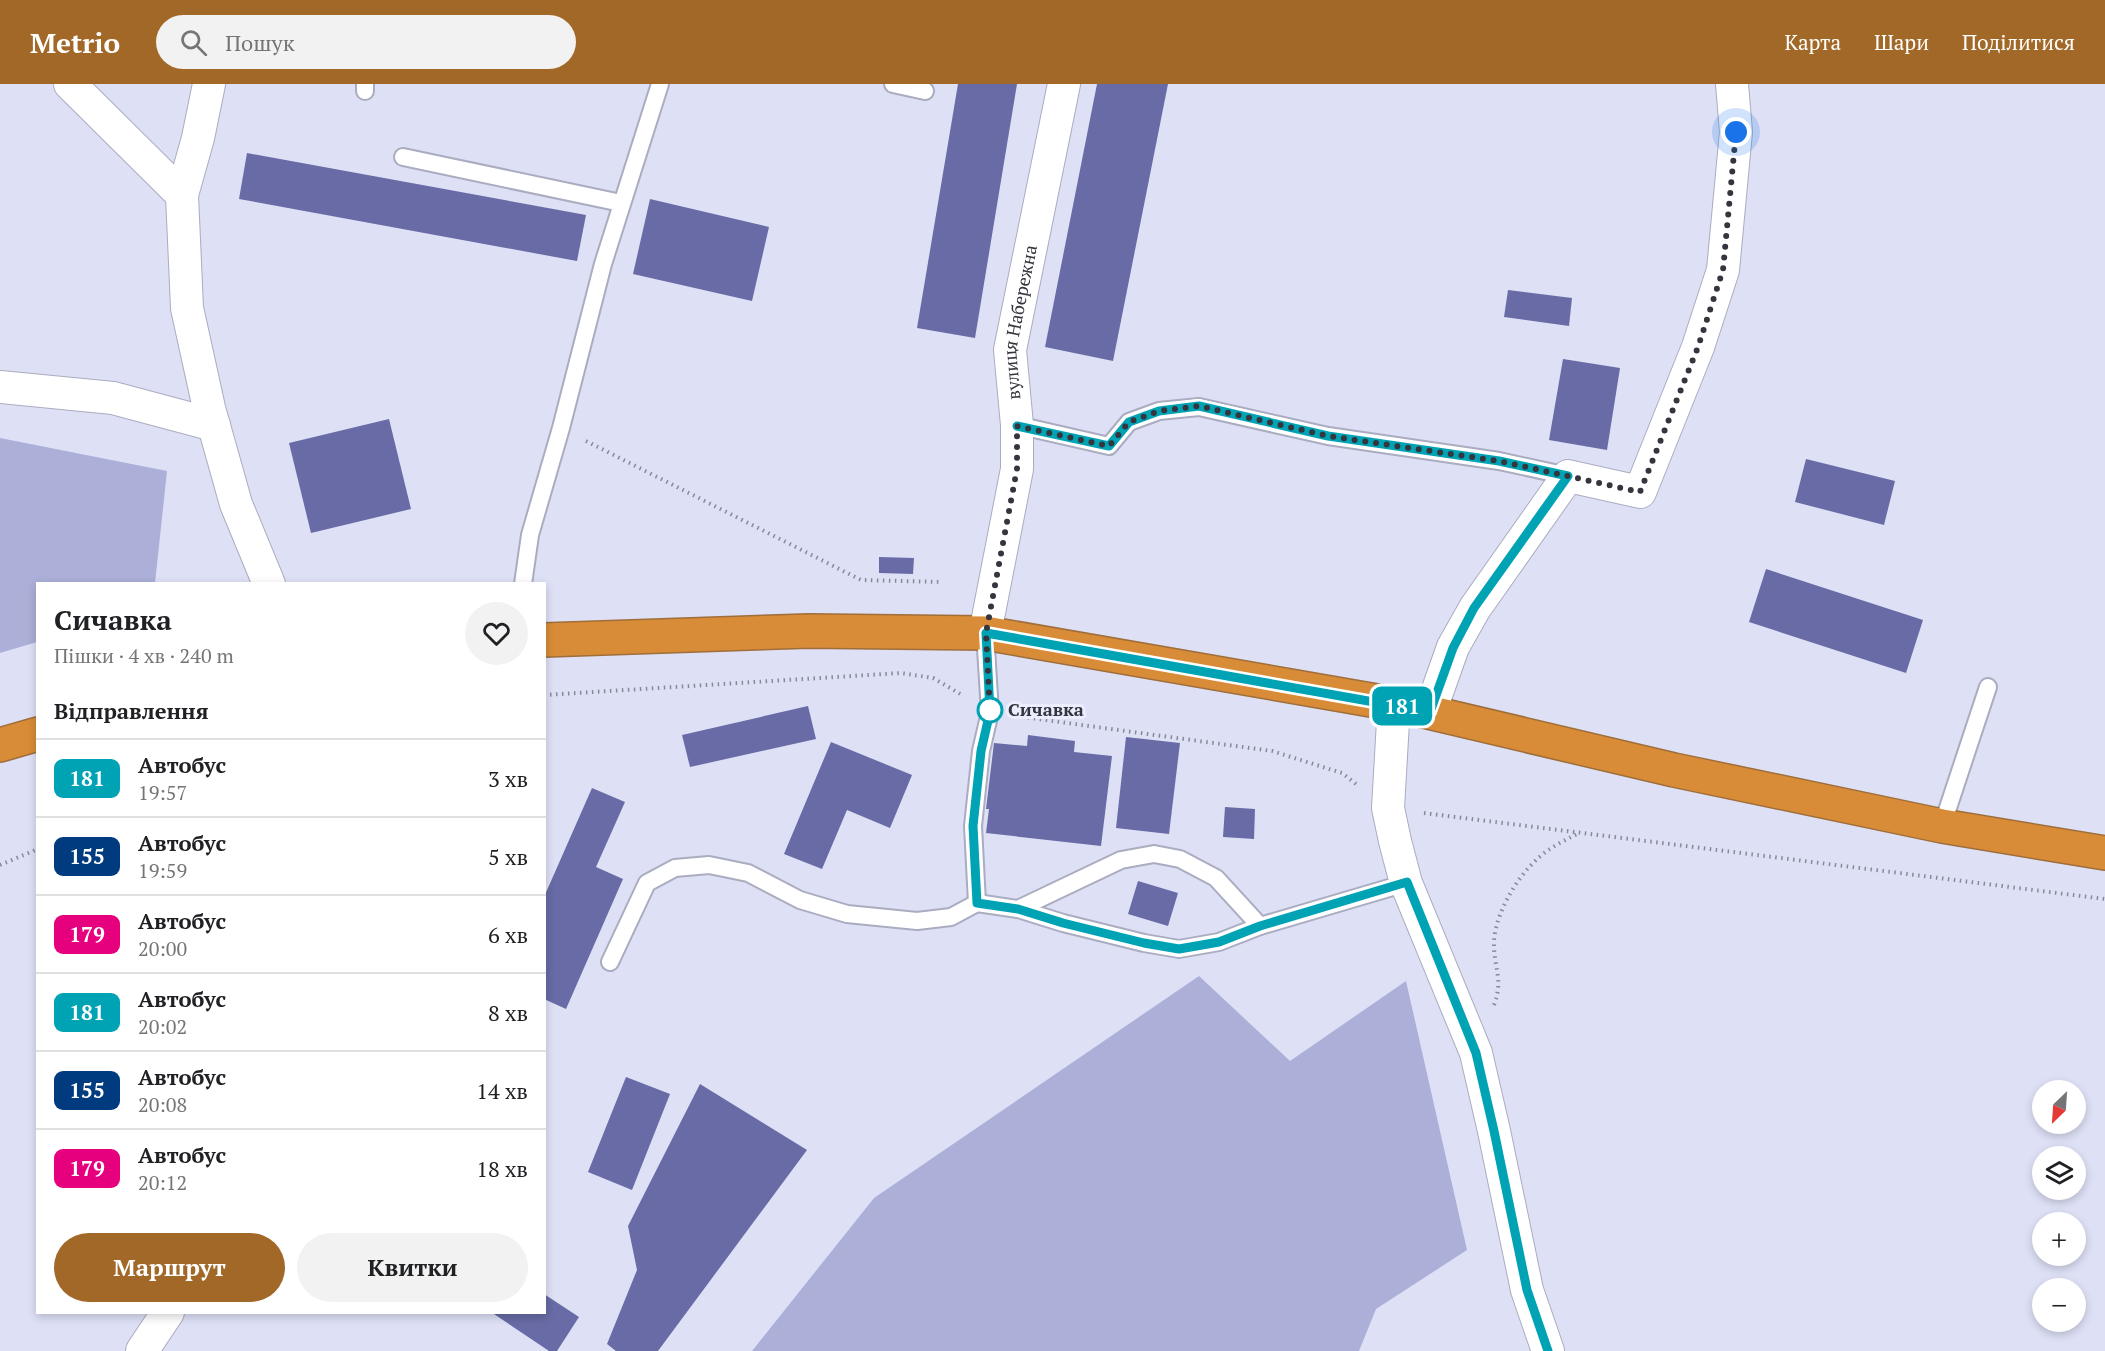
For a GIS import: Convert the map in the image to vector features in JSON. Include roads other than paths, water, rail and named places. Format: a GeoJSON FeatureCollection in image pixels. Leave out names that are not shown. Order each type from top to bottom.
{"type":"FeatureCollection","features":[{"type":"Feature","properties":{"kind":"highway"},"geometry":{"type":"LineString","coordinates":[[546,640],[809,631],[986,633],[1394,704],[1674,770],[1942,826],[2105,853]]}},
{"type":"Feature","properties":{"kind":"highway"},"geometry":{"type":"LineString","coordinates":[[0,745],[36,735]]}},
{"type":"Feature","properties":{"kind":"street"},"geometry":{"type":"LineString","coordinates":[[70,84],[183,195]]}},
{"type":"Feature","properties":{"kind":"street"},"geometry":{"type":"LineString","coordinates":[[208,84],[198,138],[183,195],[187,309],[214,425],[236,504],[268,582]]}},
{"type":"Feature","properties":{"kind":"street","name":"вулиця Набережна"},"geometry":{"type":"LineString","coordinates":[[986,633],[1017,469],[1017,426],[1010,350],[1064,84]]}},
{"type":"Feature","properties":{"kind":"street"},"geometry":{"type":"LineString","coordinates":[[1430,712],[1453,648],[1474,608],[1568,476],[1640,492],[1698,347],[1723,270],[1736,132],[1732,84]]}},
{"type":"Feature","properties":{"kind":"street"},"geometry":{"type":"LineString","coordinates":[[0,387],[113,398],[214,425]]}},
{"type":"Feature","properties":{"kind":"street"},"geometry":{"type":"LineString","coordinates":[[1394,704],[1388,808],[1407,882],[1476,1053],[1527,1290],[1548,1351]]}},
{"type":"Feature","properties":{"kind":"street"},"geometry":{"type":"LineString","coordinates":[[142,1351],[167,1314]]}},
{"type":"Feature","properties":{"kind":"lane"},"geometry":{"type":"LineString","coordinates":[[523,582],[530,535],[561,428],[603,264],[660,84]]}},
{"type":"Feature","properties":{"kind":"lane"},"geometry":{"type":"LineString","coordinates":[[894,84],[925,91]]}},
{"type":"Feature","properties":{"kind":"lane"},"geometry":{"type":"LineString","coordinates":[[403,157],[621,203]]}},
{"type":"Feature","properties":{"kind":"lane"},"geometry":{"type":"LineString","coordinates":[[1017,426],[1109,446],[1129,422],[1159,411],[1199,406],[1328,436],[1499,461],[1568,476]]}},
{"type":"Feature","properties":{"kind":"lane"},"geometry":{"type":"LineString","coordinates":[[977,903],[973,826],[981,751],[990,712],[986,633]]}},
{"type":"Feature","properties":{"kind":"lane"},"geometry":{"type":"LineString","coordinates":[[1942,826],[1988,687]]}},
{"type":"Feature","properties":{"kind":"lane"},"geometry":{"type":"LineString","coordinates":[[1018,909],[1121,860],[1154,854],[1180,859],[1216,878],[1260,926]]}},
{"type":"Feature","properties":{"kind":"lane"},"geometry":{"type":"LineString","coordinates":[[610,962],[647,883],[675,868],[709,865],[748,873],[800,900],[847,914],[917,921],[951,917],[977,903],[1018,909],[1063,923],[1144,943],[1179,949],[1219,942],[1260,926],[1407,882]]}},
{"type":"Feature","properties":{"kind":"place","name":"Сичавка"},"geometry":{"type":"Point","coordinates":[990,710]}}]}
